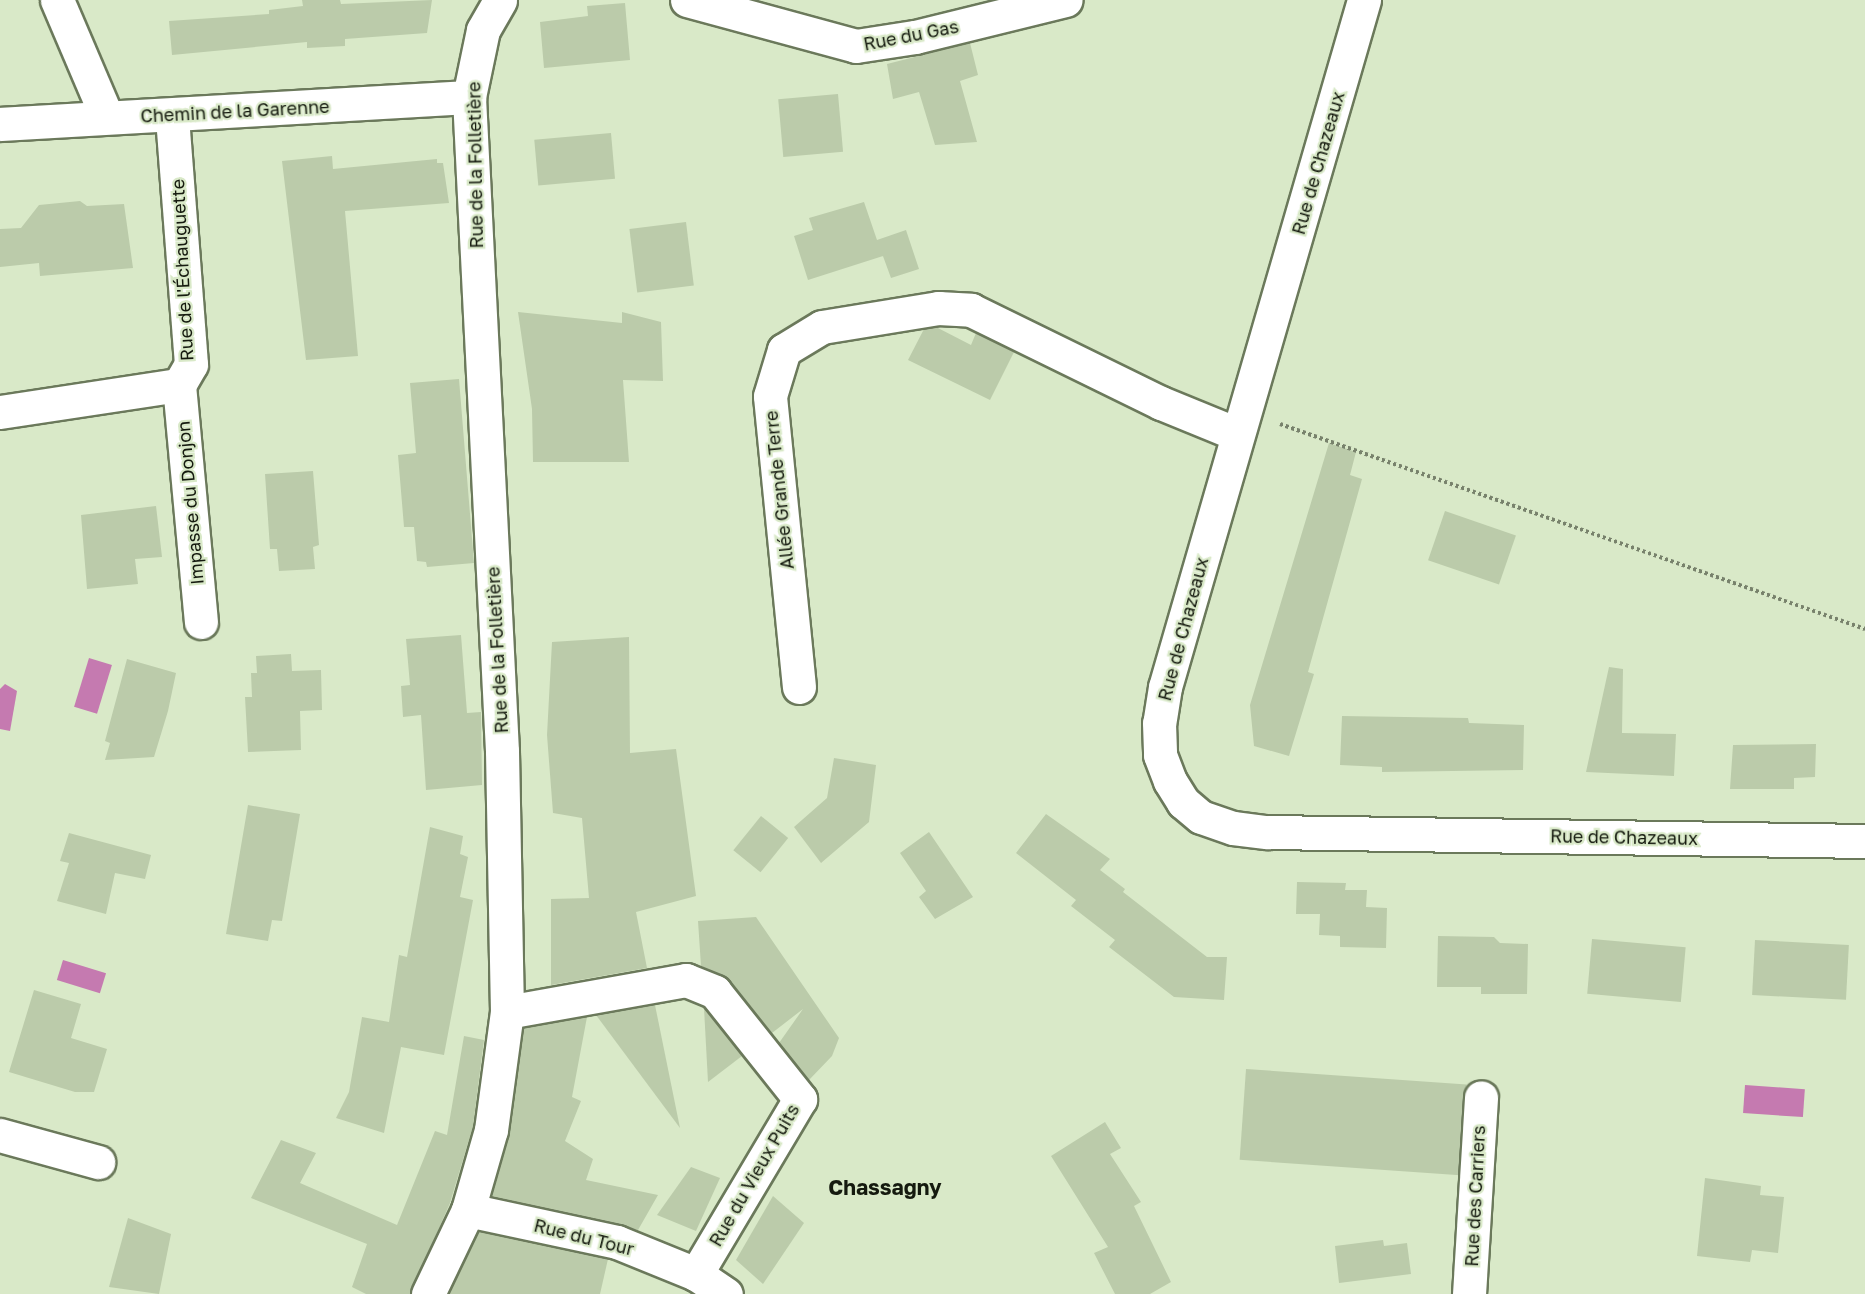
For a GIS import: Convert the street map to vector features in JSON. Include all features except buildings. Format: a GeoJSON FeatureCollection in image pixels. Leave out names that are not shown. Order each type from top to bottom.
{"type":"FeatureCollection","features":[{"type":"Feature","properties":{"kind":"street"},"geometry":{"type":"LineString","coordinates":[[57,0],[107,117]]}},
{"type":"Feature","properties":{"kind":"street","name":"Rue de la Folletière"},"geometry":{"type":"LineString","coordinates":[[428,1294],[468,1210],[491,1130],[507,1012],[502,751],[470,97],[483,30],[500,0]]}},
{"type":"Feature","properties":{"kind":"street","name":"Rue du Gas"},"geometry":{"type":"LineString","coordinates":[[687,0],[856,46],[915,37],[1066,0]]}},
{"type":"Feature","properties":{"kind":"street","name":"Rue de Chazeaux"},"geometry":{"type":"LineString","coordinates":[[1364,0],[1165,687],[1159,723],[1160,755],[1170,782],[1183,802],[1201,817],[1233,828],[1268,832],[1865,841]]}},
{"type":"Feature","properties":{"kind":"street","name":"Chemin de la Garenne"},"geometry":{"type":"LineString","coordinates":[[0,124],[107,117],[172,116],[470,97]]}},
{"type":"Feature","properties":{"kind":"street","name":"Rue de l'Échauguette"},"geometry":{"type":"LineString","coordinates":[[0,412],[179,385],[191,364],[172,116]]}},
{"type":"Feature","properties":{"kind":"street","name":"Allée Grande Terre"},"geometry":{"type":"LineString","coordinates":[[799,687],[770,396],[784,350],[822,327],[938,308],[971,310],[1161,404],[1237,434]]}},
{"type":"Feature","properties":{"kind":"street","name":"Impasse du Donjon"},"geometry":{"type":"LineString","coordinates":[[179,385],[201,622]]}},
{"type":"Feature","properties":{"kind":"street","name":"Rue du Vieux Puits"},"geometry":{"type":"LineString","coordinates":[[507,1012],[686,980],[715,993],[800,1099],[696,1274]]}},
{"type":"Feature","properties":{"kind":"street","name":"Rue des Carriers"},"geometry":{"type":"LineString","coordinates":[[1469,1294],[1480,1097]]}},
{"type":"Feature","properties":{"kind":"street"},"geometry":{"type":"LineString","coordinates":[[0,1135],[98,1162]]}},
{"type":"Feature","properties":{"kind":"street","name":"Rue du Tour"},"geometry":{"type":"LineString","coordinates":[[468,1210],[617,1242],[696,1274],[726,1294]]}},
{"type":"Feature","properties":{"kind":"path"},"geometry":{"type":"LineString","coordinates":[[1278,412],[1275,423],[1865,629]]}},
{"type":"Feature","properties":{"kind":"shaded area"},"geometry":{"type":"Polygon","coordinates":[[[89,658],[112,665],[97,714],[74,707],[89,658]]]}},
{"type":"Feature","properties":{"kind":"shaded area"},"geometry":{"type":"Polygon","coordinates":[[[5,684],[17,691],[10,731],[0,729],[0,689],[5,684]]]}},
{"type":"Feature","properties":{"kind":"shaded area"},"geometry":{"type":"Polygon","coordinates":[[[63,960],[106,973],[100,993],[57,980],[63,960]]]}},
{"type":"Feature","properties":{"kind":"shaded area"},"geometry":{"type":"Polygon","coordinates":[[[1745,1085],[1805,1089],[1803,1117],[1743,1113],[1745,1085]]]}},
{"type":"Feature","properties":{"kind":"district","name":"Chassagny"},"geometry":{"type":"Point","coordinates":[885,1187]}}]}
